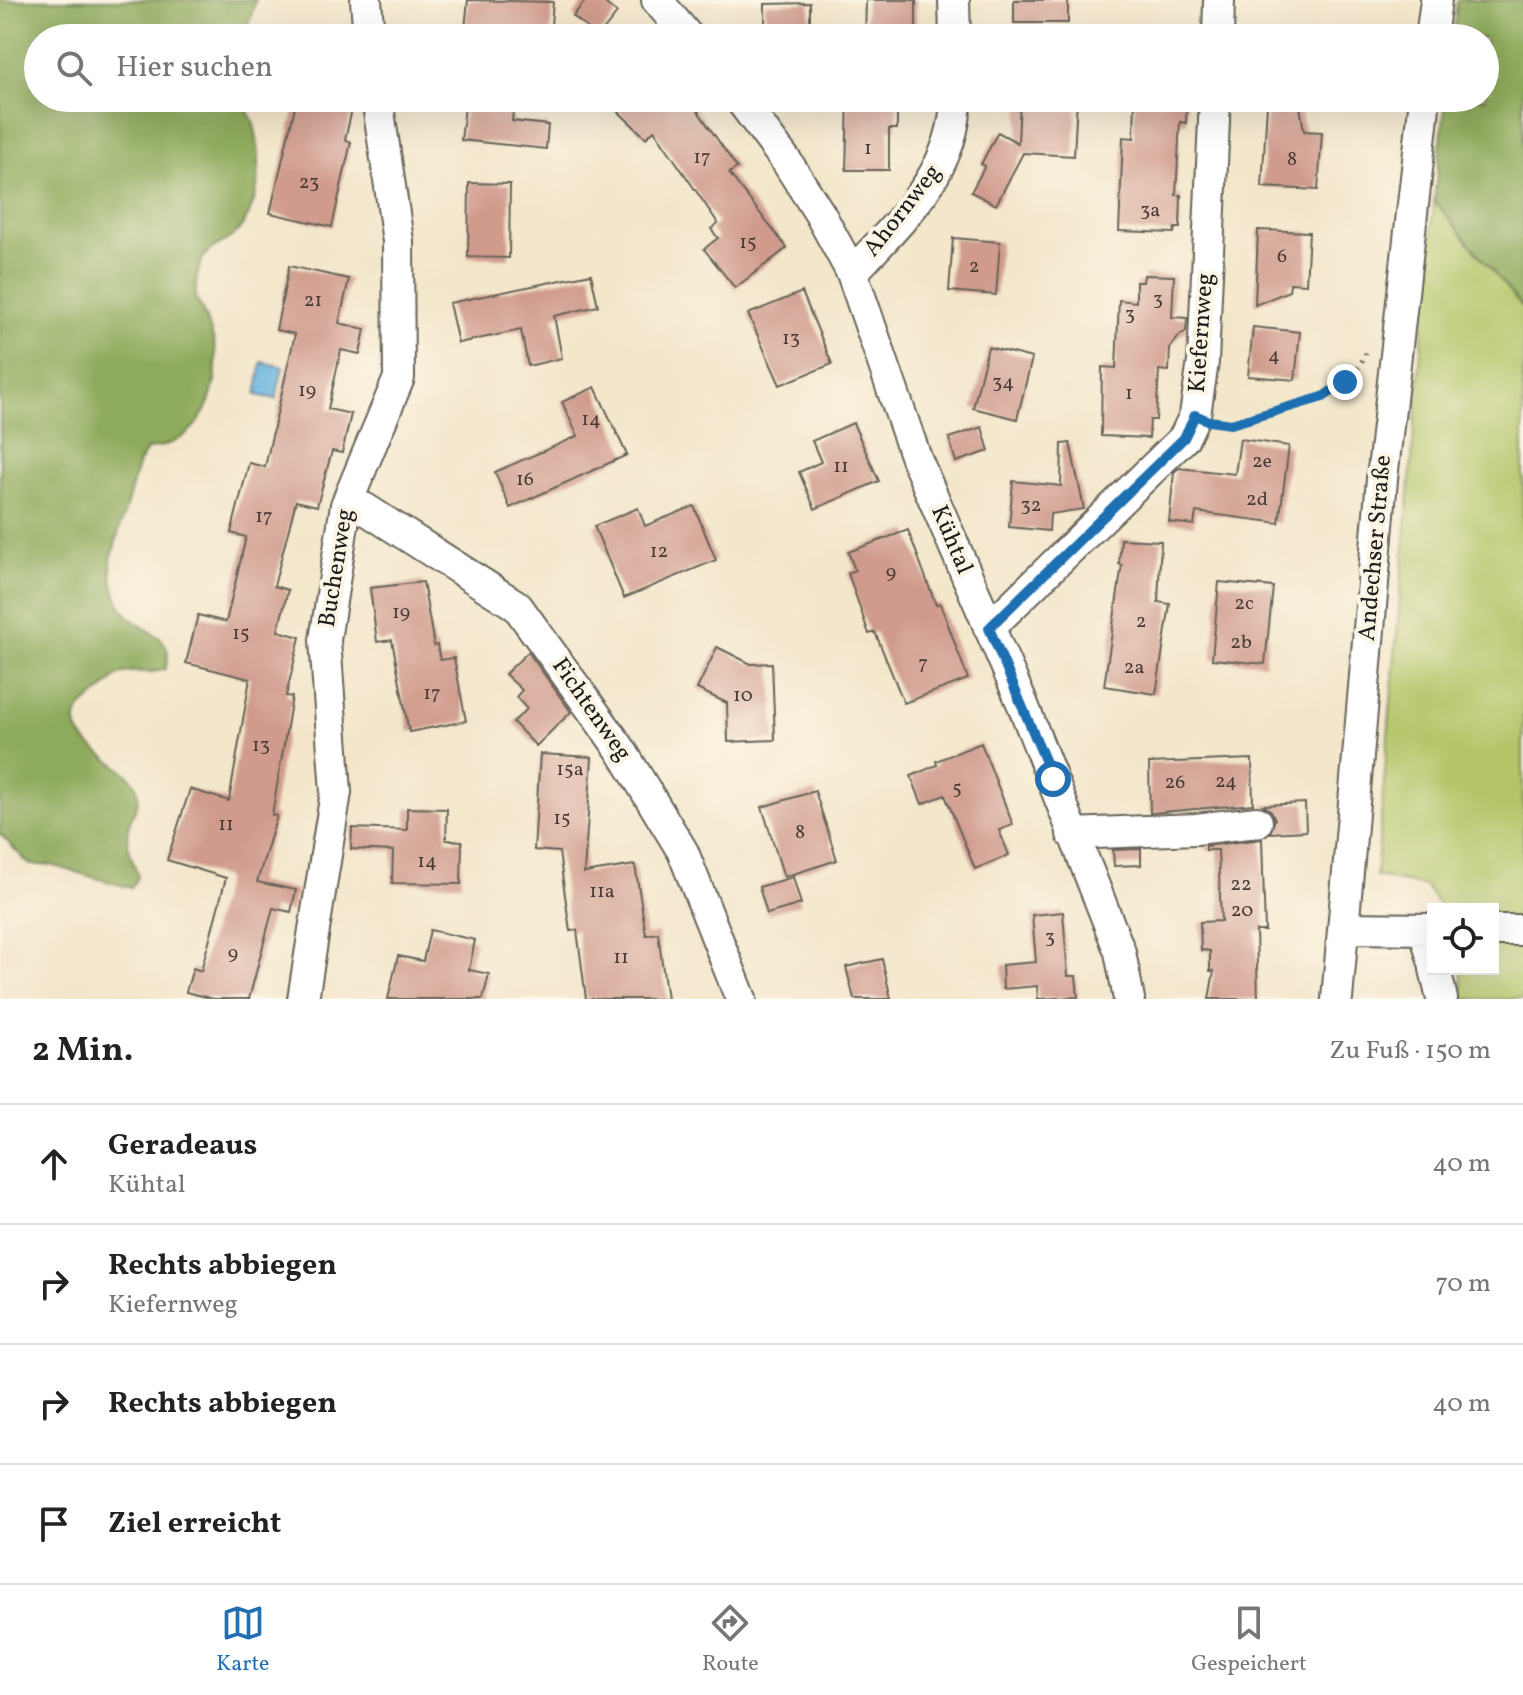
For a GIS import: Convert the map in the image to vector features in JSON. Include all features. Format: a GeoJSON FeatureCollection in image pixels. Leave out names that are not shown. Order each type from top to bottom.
{"type":"FeatureCollection","features":[{"type":"Feature","properties":{"kind":"street"},"geometry":{"type":"LineString","coordinates":[[366,0],[368,24]]}},
{"type":"Feature","properties":{"kind":"street"},"geometry":{"type":"LineString","coordinates":[[657,0],[677,24]]}},
{"type":"Feature","properties":{"kind":"street"},"geometry":{"type":"LineString","coordinates":[[954,0],[955,24]]}},
{"type":"Feature","properties":{"kind":"street"},"geometry":{"type":"LineString","coordinates":[[1218,24],[1219,0]]}},
{"type":"Feature","properties":{"kind":"street"},"geometry":{"type":"LineString","coordinates":[[1433,24],[1436,0]]}},
{"type":"Feature","properties":{"kind":"street","name":"Buchenweg"},"geometry":{"type":"LineString","coordinates":[[303,999],[336,792],[325,640],[346,505],[399,378],[398,241],[379,112]]}},
{"type":"Feature","properties":{"kind":"street","name":"Kühtal"},"geometry":{"type":"LineString","coordinates":[[749,112],[804,188],[852,273],[916,458],[1053,779],[1120,952],[1129,999]]}},
{"type":"Feature","properties":{"kind":"street","name":"Ahornweg"},"geometry":{"type":"LineString","coordinates":[[852,273],[908,213],[940,168],[955,123],[955,112]]}},
{"type":"Feature","properties":{"kind":"street","name":"Kiefernweg"},"geometry":{"type":"LineString","coordinates":[[989,628],[1184,438],[1195,415],[1203,362],[1214,112]]}},
{"type":"Feature","properties":{"kind":"street","name":"Andechser Straße"},"geometry":{"type":"LineString","coordinates":[[1337,999],[1382,479],[1423,112]]}},
{"type":"Feature","properties":{"kind":"street","name":"Fichtenweg"},"geometry":{"type":"LineString","coordinates":[[346,505],[364,508],[517,606],[621,750],[683,852],[741,999]]}},
{"type":"Feature","properties":{"kind":"street"},"geometry":{"type":"LineString","coordinates":[[1072,834],[1196,829],[1257,822]]}},
{"type":"Feature","properties":{"kind":"street"},"geometry":{"type":"LineString","coordinates":[[1344,928],[1427,929]]}},
{"type":"Feature","properties":{"kind":"street"},"geometry":{"type":"LineString","coordinates":[[1499,930],[1523,930]]}},
{"type":"Feature","properties":{"kind":"street"},"geometry":{"type":"LineString","coordinates":[[1436,975],[1442,999]]}},
{"type":"Feature","properties":{"kind":"path"},"geometry":{"type":"LineString","coordinates":[[1195,415],[1209,421],[1231,424],[1323,397],[1345,382],[1365,356],[1368,342]]}},
{"type":"Feature","properties":{"kind":"green space"},"geometry":{"type":"Polygon","coordinates":[[[0,0],[256,0],[248,24],[24,24],[24,112],[248,112],[257,138],[259,167],[255,195],[245,221],[234,235],[207,253],[197,275],[196,300],[213,338],[216,356],[212,393],[195,425],[182,437],[164,446],[148,449],[139,462],[111,559],[113,584],[119,602],[129,617],[162,640],[168,657],[165,669],[122,673],[80,709],[76,721],[78,732],[86,742],[122,769],[137,788],[137,804],[127,835],[138,877],[131,888],[51,865],[30,865],[0,834],[0,0]]]}},
{"type":"Feature","properties":{"kind":"green space"},"geometry":{"type":"Polygon","coordinates":[[[1457,0],[1523,0],[1523,308],[1434,200],[1444,112],[1499,112],[1499,24],[1454,24],[1457,0]]]}},
{"type":"Feature","properties":{"kind":"green space"},"geometry":{"type":"Polygon","coordinates":[[[1434,200],[1523,308],[1523,999],[1464,999],[1462,975],[1499,975],[1499,903],[1438,903],[1425,886],[1376,876],[1434,200]]]}},
{"type":"Feature","properties":{"kind":"water"},"geometry":{"type":"Polygon","coordinates":[[[262,362],[283,367],[276,399],[256,395],[262,362]]]}},
{"type":"Feature","properties":{"kind":"building"},"geometry":{"type":"Polygon","coordinates":[[[468,0],[553,2],[551,24],[465,24],[468,0]]]}},
{"type":"Feature","properties":{"kind":"building"},"geometry":{"type":"Polygon","coordinates":[[[586,0],[601,0],[617,13],[608,24],[583,24],[573,16],[586,0]]]}},
{"type":"Feature","properties":{"kind":"building"},"geometry":{"type":"Polygon","coordinates":[[[866,0],[916,0],[916,24],[865,24],[866,0]]]}},
{"type":"Feature","properties":{"kind":"building"},"geometry":{"type":"Polygon","coordinates":[[[1014,0],[1068,0],[1068,23],[1014,23],[1014,0]]]}},
{"type":"Feature","properties":{"kind":"building"},"geometry":{"type":"Polygon","coordinates":[[[810,3],[810,24],[765,24],[765,4],[810,3]]]}},
{"type":"Feature","properties":{"kind":"building"},"geometry":{"type":"Polygon","coordinates":[[[294,112],[351,112],[345,140],[351,142],[332,227],[270,213],[294,112]]]}},
{"type":"Feature","properties":{"kind":"building"},"geometry":{"type":"Polygon","coordinates":[[[464,112],[513,112],[512,121],[548,125],[546,149],[461,140],[464,112]]]}},
{"type":"Feature","properties":{"kind":"building"},"geometry":{"type":"Polygon","coordinates":[[[619,112],[699,112],[737,168],[729,173],[787,248],[735,288],[704,249],[718,238],[711,229],[718,223],[654,130],[646,138],[619,112]]]}},
{"type":"Feature","properties":{"kind":"building"},"geometry":{"type":"Polygon","coordinates":[[[848,112],[897,112],[897,129],[889,129],[889,170],[846,170],[848,112]]]}},
{"type":"Feature","properties":{"kind":"building"},"geometry":{"type":"Polygon","coordinates":[[[1019,112],[1076,112],[1074,156],[1023,153],[996,205],[971,192],[998,132],[1018,143],[1019,112]]]}},
{"type":"Feature","properties":{"kind":"building"},"geometry":{"type":"Polygon","coordinates":[[[1135,112],[1186,112],[1186,123],[1180,122],[1176,195],[1181,195],[1180,228],[1175,228],[1174,233],[1119,231],[1123,137],[1134,138],[1135,112]]]}},
{"type":"Feature","properties":{"kind":"building"},"geometry":{"type":"Polygon","coordinates":[[[1267,112],[1301,112],[1304,131],[1322,132],[1318,190],[1262,187],[1267,112]]]}},
{"type":"Feature","properties":{"kind":"building"},"geometry":{"type":"Polygon","coordinates":[[[469,183],[510,184],[509,258],[468,257],[469,183]]]}},
{"type":"Feature","properties":{"kind":"building"},"geometry":{"type":"Polygon","coordinates":[[[1258,230],[1309,232],[1306,284],[1290,283],[1289,291],[1255,305],[1258,230]]]}},
{"type":"Feature","properties":{"kind":"building"},"geometry":{"type":"Polygon","coordinates":[[[953,238],[1000,242],[996,295],[949,291],[953,238]]]}},
{"type":"Feature","properties":{"kind":"building"},"geometry":{"type":"Polygon","coordinates":[[[289,266],[349,279],[339,323],[365,329],[360,354],[341,350],[328,409],[351,414],[342,453],[332,451],[317,506],[296,501],[274,586],[288,590],[278,631],[300,637],[286,696],[292,697],[272,815],[277,816],[257,882],[296,890],[291,912],[273,908],[249,999],[214,999],[186,992],[193,968],[201,971],[226,878],[167,860],[190,789],[229,801],[250,679],[186,663],[198,615],[226,622],[246,537],[231,533],[249,463],[265,467],[295,334],[276,330],[289,266]]]}},
{"type":"Feature","properties":{"kind":"building"},"geometry":{"type":"Polygon","coordinates":[[[591,274],[598,306],[554,316],[562,358],[528,366],[521,330],[458,343],[449,303],[591,274]]]}},
{"type":"Feature","properties":{"kind":"building"},"geometry":{"type":"Polygon","coordinates":[[[1144,275],[1174,276],[1172,317],[1187,318],[1186,332],[1170,348],[1169,371],[1159,370],[1156,420],[1150,420],[1149,438],[1101,436],[1102,367],[1116,368],[1119,300],[1136,302],[1136,282],[1143,282],[1144,275]]]}},
{"type":"Feature","properties":{"kind":"building"},"geometry":{"type":"Polygon","coordinates":[[[802,292],[832,364],[780,385],[748,314],[802,292]]]}},
{"type":"Feature","properties":{"kind":"building"},"geometry":{"type":"Polygon","coordinates":[[[1253,327],[1300,332],[1295,380],[1248,376],[1253,327]]]}},
{"type":"Feature","properties":{"kind":"building"},"geometry":{"type":"Polygon","coordinates":[[[988,347],[1032,358],[1017,419],[973,408],[988,347]]]}},
{"type":"Feature","properties":{"kind":"building"},"geometry":{"type":"Polygon","coordinates":[[[595,387],[627,455],[510,508],[495,472],[578,436],[562,402],[595,387]]]}},
{"type":"Feature","properties":{"kind":"building"},"geometry":{"type":"Polygon","coordinates":[[[853,423],[879,481],[815,509],[799,472],[821,462],[812,441],[853,423]]]}},
{"type":"Feature","properties":{"kind":"building"},"geometry":{"type":"Polygon","coordinates":[[[982,427],[989,451],[956,462],[949,438],[982,427]]]}},
{"type":"Feature","properties":{"kind":"building"},"geometry":{"type":"Polygon","coordinates":[[[1240,439],[1289,446],[1279,523],[1196,512],[1194,525],[1169,522],[1174,472],[1179,468],[1235,474],[1240,439]]]}},
{"type":"Feature","properties":{"kind":"building"},"geometry":{"type":"Polygon","coordinates":[[[1070,443],[1084,509],[1050,514],[1049,531],[1009,527],[1013,481],[1061,486],[1062,444],[1070,443]]]}},
{"type":"Feature","properties":{"kind":"building"},"geometry":{"type":"Polygon","coordinates":[[[694,506],[716,560],[624,598],[594,526],[638,508],[645,526],[694,506]]]}},
{"type":"Feature","properties":{"kind":"building"},"geometry":{"type":"Polygon","coordinates":[[[908,530],[936,605],[940,603],[968,679],[904,703],[875,632],[869,634],[848,573],[855,570],[848,552],[908,530]]]}},
{"type":"Feature","properties":{"kind":"building"},"geometry":{"type":"Polygon","coordinates":[[[1121,539],[1161,541],[1158,602],[1170,604],[1156,694],[1104,686],[1122,565],[1119,564],[1121,539]]]}},
{"type":"Feature","properties":{"kind":"building"},"geometry":{"type":"Polygon","coordinates":[[[423,582],[434,646],[437,645],[440,660],[454,658],[466,721],[409,732],[392,640],[377,642],[370,588],[423,582]]]}},
{"type":"Feature","properties":{"kind":"building"},"geometry":{"type":"Polygon","coordinates":[[[1219,582],[1273,587],[1265,664],[1212,659],[1219,582]]]}},
{"type":"Feature","properties":{"kind":"building"},"geometry":{"type":"Polygon","coordinates":[[[717,647],[751,664],[772,663],[775,740],[728,742],[727,703],[697,689],[717,647]]]}},
{"type":"Feature","properties":{"kind":"building"},"geometry":{"type":"Polygon","coordinates":[[[528,652],[571,712],[536,746],[513,722],[527,709],[516,697],[522,690],[505,674],[528,652]]]}},
{"type":"Feature","properties":{"kind":"building"},"geometry":{"type":"Polygon","coordinates":[[[981,743],[1013,825],[999,830],[1009,855],[975,869],[945,795],[922,804],[911,776],[937,765],[936,761],[981,743]]]}},
{"type":"Feature","properties":{"kind":"building"},"geometry":{"type":"Polygon","coordinates":[[[540,754],[592,757],[584,873],[635,865],[646,935],[658,933],[667,999],[586,999],[577,930],[570,931],[559,852],[534,850],[540,754]]]}},
{"type":"Feature","properties":{"kind":"building"},"geometry":{"type":"Polygon","coordinates":[[[1252,759],[1253,804],[1150,813],[1149,763],[1252,759]]]}},
{"type":"Feature","properties":{"kind":"building"},"geometry":{"type":"Polygon","coordinates":[[[815,791],[837,860],[784,877],[762,807],[815,791]]]}},
{"type":"Feature","properties":{"kind":"building"},"geometry":{"type":"Polygon","coordinates":[[[1305,803],[1306,831],[1270,833],[1275,819],[1263,805],[1305,803]]]}},
{"type":"Feature","properties":{"kind":"building"},"geometry":{"type":"Polygon","coordinates":[[[407,808],[447,809],[446,840],[462,841],[461,884],[392,883],[393,851],[351,849],[352,828],[407,830],[407,808]]]}},
{"type":"Feature","properties":{"kind":"building"},"geometry":{"type":"Polygon","coordinates":[[[1262,839],[1265,931],[1256,931],[1258,999],[1209,999],[1214,971],[1210,971],[1210,951],[1201,950],[1200,922],[1221,921],[1218,850],[1206,850],[1206,846],[1262,839]]]}},
{"type":"Feature","properties":{"kind":"building"},"geometry":{"type":"Polygon","coordinates":[[[1141,849],[1141,865],[1114,866],[1113,850],[1141,849]]]}},
{"type":"Feature","properties":{"kind":"building"},"geometry":{"type":"Polygon","coordinates":[[[793,877],[801,904],[767,914],[759,887],[793,877]]]}},
{"type":"Feature","properties":{"kind":"building"},"geometry":{"type":"Polygon","coordinates":[[[1063,912],[1068,976],[1076,976],[1078,997],[1038,999],[1037,986],[1003,989],[1002,965],[1036,962],[1032,915],[1063,912]]]}},
{"type":"Feature","properties":{"kind":"building"},"geometry":{"type":"Polygon","coordinates":[[[430,930],[475,940],[469,970],[489,974],[483,999],[388,999],[398,956],[423,961],[430,930]]]}},
{"type":"Feature","properties":{"kind":"building"},"geometry":{"type":"Polygon","coordinates":[[[882,959],[891,999],[854,999],[846,967],[882,959]]]}},
{"type":"Feature","properties":{"kind":"route"},"geometry":{"type":"LineString","coordinates":[[1053,779],[989,628],[1184,438],[1195,415],[1209,421],[1231,424],[1323,397],[1345,382]]}}]}
